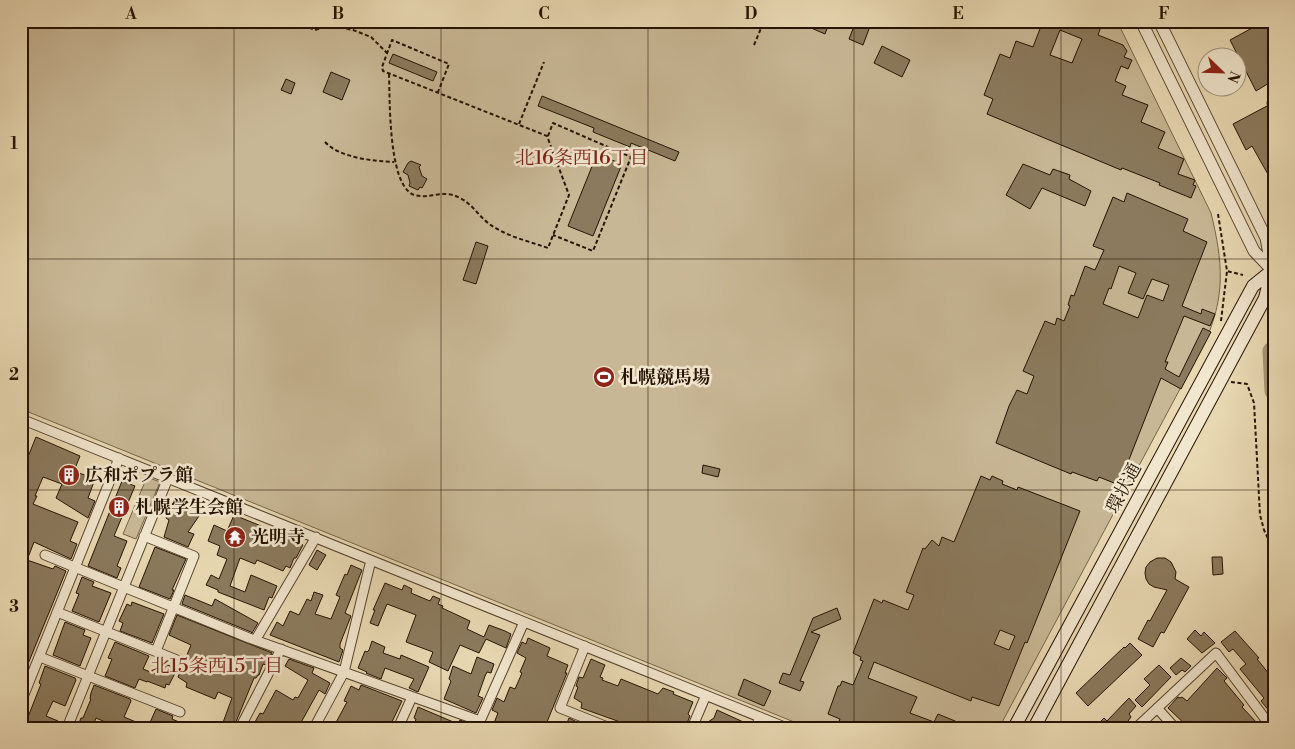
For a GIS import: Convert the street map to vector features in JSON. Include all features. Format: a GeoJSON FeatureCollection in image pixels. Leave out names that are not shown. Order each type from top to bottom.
{"type":"FeatureCollection","features":[{"type":"Feature","properties":{"kind":"main road","name":"環状通"},"geometry":{"type":"LineString","coordinates":[[1014,728],[1253,286],[1273,271]]}},
{"type":"Feature","properties":{"kind":"main road","name":"環状通"},"geometry":{"type":"LineString","coordinates":[[1034,728],[1265,298],[1273,271]]}},
{"type":"Feature","properties":{"kind":"street"},"geometry":{"type":"LineString","coordinates":[[1141,21],[1254,251],[1273,271]]}},
{"type":"Feature","properties":{"kind":"street","name":"環状通"},"geometry":{"type":"LineString","coordinates":[[1159,21],[1266,238],[1273,271]]}},
{"type":"Feature","properties":{"kind":"street"},"geometry":{"type":"LineString","coordinates":[[21,419],[787,728]]}},
{"type":"Feature","properties":{"kind":"street"},"geometry":{"type":"LineString","coordinates":[[21,702],[119,458]]}},
{"type":"Feature","properties":{"kind":"street"},"geometry":{"type":"LineString","coordinates":[[67,728],[168,478]]}},
{"type":"Feature","properties":{"kind":"street"},"geometry":{"type":"LineString","coordinates":[[144,536],[194,556],[156,651]]}},
{"type":"Feature","properties":{"kind":"street"},"geometry":{"type":"LineString","coordinates":[[256,640],[316,537]]}},
{"type":"Feature","properties":{"kind":"street"},"geometry":{"type":"LineString","coordinates":[[45,555],[173,608],[479,724],[524,622]]}},
{"type":"Feature","properties":{"kind":"street"},"geometry":{"type":"LineString","coordinates":[[314,728],[344,672],[372,560]]}},
{"type":"Feature","properties":{"kind":"street"},"geometry":{"type":"LineString","coordinates":[[57,612],[105,633],[178,660]]}},
{"type":"Feature","properties":{"kind":"street"},"geometry":{"type":"LineString","coordinates":[[585,646],[560,708],[610,728]]}},
{"type":"Feature","properties":{"kind":"street"},"geometry":{"type":"LineString","coordinates":[[240,728],[281,649]]}},
{"type":"Feature","properties":{"kind":"street"},"geometry":{"type":"LineString","coordinates":[[1136,728],[1216,653],[1272,728]]}},
{"type":"Feature","properties":{"kind":"street"},"geometry":{"type":"LineString","coordinates":[[40,657],[180,712]]}},
{"type":"Feature","properties":{"kind":"street"},"geometry":{"type":"LineString","coordinates":[[692,728],[706,695]]}},
{"type":"Feature","properties":{"kind":"street"},"geometry":{"type":"LineString","coordinates":[[398,728],[412,697]]}},
{"type":"Feature","properties":{"kind":"street"},"geometry":{"type":"LineString","coordinates":[[1157,708],[1176,728]]}},
{"type":"Feature","properties":{"kind":"lane"},"geometry":{"type":"LineString","coordinates":[[753,728],[758,716]]}},
{"type":"Feature","properties":{"kind":"path"},"geometry":{"type":"LineString","coordinates":[[301,21],[300,24],[315,30],[328,26],[353,30],[371,37],[387,53]]}},
{"type":"Feature","properties":{"kind":"path"},"geometry":{"type":"LineString","coordinates":[[754,45],[764,21]]}},
{"type":"Feature","properties":{"kind":"path"},"geometry":{"type":"LineString","coordinates":[[438,92],[449,64],[392,40],[382,67],[383,71],[548,136]]}},
{"type":"Feature","properties":{"kind":"path"},"geometry":{"type":"LineString","coordinates":[[519,125],[544,62]]}},
{"type":"Feature","properties":{"kind":"path"},"geometry":{"type":"LineString","coordinates":[[389,74],[394,162],[406,187],[413,194],[422,196],[446,193],[458,196],[473,206],[483,219],[495,228],[548,248],[553,235],[569,195],[548,136],[553,123],[631,157],[593,251],[553,235]]}},
{"type":"Feature","properties":{"kind":"path"},"geometry":{"type":"LineString","coordinates":[[325,142],[334,150],[343,154],[394,162]]}},
{"type":"Feature","properties":{"kind":"path"},"geometry":{"type":"LineString","coordinates":[[1218,214],[1227,271],[1220,324]]}},
{"type":"Feature","properties":{"kind":"path"},"geometry":{"type":"LineString","coordinates":[[1227,271],[1243,275]]}},
{"type":"Feature","properties":{"kind":"path"},"geometry":{"type":"LineString","coordinates":[[1231,382],[1247,384],[1254,403],[1260,515],[1264,530],[1274,551]]}},
{"type":"Feature","properties":{"kind":"shaded area","name":"札幌競馬場"},"geometry":{"type":"Polygon","coordinates":[[[21,21],[1117,21],[1211,213],[1220,264],[1219,295],[1216,311],[1204,344],[999,728],[809,728],[21,409],[21,21]]]}},
{"type":"Feature","properties":{"kind":"shaded area"},"geometry":{"type":"Polygon","coordinates":[[[147,477],[160,482],[136,539],[123,534],[147,477]]]}},
{"type":"Feature","properties":{"kind":"building"},"geometry":{"type":"Polygon","coordinates":[[[795,21],[830,21],[825,34],[795,21]]]}},
{"type":"Feature","properties":{"kind":"building"},"geometry":{"type":"Polygon","coordinates":[[[856,21],[872,21],[863,45],[849,39],[856,21]]]}},
{"type":"Feature","properties":{"kind":"building"},"geometry":{"type":"Polygon","coordinates":[[[1043,21],[1103,21],[1098,35],[1123,45],[1127,51],[1124,57],[1132,60],[1128,69],[1121,66],[1115,81],[1126,86],[1122,95],[1148,105],[1141,122],[1165,132],[1158,148],[1184,159],[1178,174],[1195,180],[1193,185],[1196,186],[1191,198],[1159,185],[1160,183],[1122,168],[1121,170],[987,114],[993,99],[984,95],[1000,54],[1010,58],[1016,41],[1033,47],[1043,21]],[[1060,30],[1050,55],[1072,63],[1082,39],[1060,30]]]}},
{"type":"Feature","properties":{"kind":"building"},"geometry":{"type":"Polygon","coordinates":[[[1265,21],[1274,21],[1274,80],[1256,91],[1248,75],[1248,48],[1234,48],[1230,40],[1265,21]]]}},
{"type":"Feature","properties":{"kind":"building"},"geometry":{"type":"Polygon","coordinates":[[[882,46],[910,60],[902,77],[874,63],[882,46]]]}},
{"type":"Feature","properties":{"kind":"building"},"geometry":{"type":"Polygon","coordinates":[[[393,54],[437,72],[433,81],[389,63],[393,54]]]}},
{"type":"Feature","properties":{"kind":"building"},"geometry":{"type":"Polygon","coordinates":[[[331,72],[350,80],[342,100],[323,92],[331,72]]]}},
{"type":"Feature","properties":{"kind":"building"},"geometry":{"type":"Polygon","coordinates":[[[286,79],[295,83],[291,94],[281,90],[286,79]]]}},
{"type":"Feature","properties":{"kind":"building"},"geometry":{"type":"Polygon","coordinates":[[[542,96],[679,152],[675,161],[631,143],[630,147],[593,132],[594,128],[538,106],[542,96]]]}},
{"type":"Feature","properties":{"kind":"building"},"geometry":{"type":"Polygon","coordinates":[[[1267,106],[1274,114],[1274,185],[1252,146],[1246,150],[1233,124],[1267,106]]]}},
{"type":"Feature","properties":{"kind":"building"},"geometry":{"type":"Polygon","coordinates":[[[597,154],[622,164],[593,236],[568,226],[597,154]]]}},
{"type":"Feature","properties":{"kind":"building"},"geometry":{"type":"Polygon","coordinates":[[[411,161],[421,165],[419,167],[422,176],[427,179],[422,188],[420,187],[418,190],[409,186],[408,175],[403,172],[411,161]]]}},
{"type":"Feature","properties":{"kind":"building"},"geometry":{"type":"Polygon","coordinates":[[[1023,164],[1050,175],[1053,169],[1070,175],[1069,179],[1091,191],[1085,206],[1042,188],[1030,209],[1006,195],[1023,164]]]}},
{"type":"Feature","properties":{"kind":"building"},"geometry":{"type":"Polygon","coordinates":[[[1127,193],[1188,219],[1183,231],[1207,242],[1182,306],[1201,314],[1202,309],[1215,314],[1210,326],[1184,316],[1165,362],[1168,362],[1165,369],[1179,377],[1203,328],[1211,332],[1181,389],[1161,378],[1119,485],[1099,477],[1097,481],[1072,472],[1071,474],[996,443],[1009,406],[1017,390],[1027,394],[1034,376],[1023,371],[1045,321],[1055,325],[1057,318],[1064,321],[1070,306],[1068,305],[1071,295],[1074,296],[1085,266],[1095,270],[1104,250],[1093,246],[1113,197],[1124,202],[1127,193]],[[1119,266],[1111,289],[1109,288],[1103,304],[1138,318],[1147,295],[1163,301],[1169,285],[1152,279],[1143,299],[1128,293],[1136,273],[1119,266]]]}},
{"type":"Feature","properties":{"kind":"building"},"geometry":{"type":"Polygon","coordinates":[[[476,242],[488,246],[476,284],[463,280],[476,242]]]}},
{"type":"Feature","properties":{"kind":"building"},"geometry":{"type":"Polygon","coordinates":[[[36,437],[80,456],[74,471],[95,479],[88,498],[95,501],[88,518],[56,498],[62,484],[43,477],[35,496],[37,496],[33,504],[78,522],[70,541],[77,544],[71,559],[34,542],[27,560],[53,569],[55,566],[66,571],[21,681],[21,535],[27,521],[21,518],[21,474],[36,437]]]}},
{"type":"Feature","properties":{"kind":"building"},"geometry":{"type":"Polygon","coordinates":[[[703,465],[720,469],[718,477],[702,473],[703,465]]]}},
{"type":"Feature","properties":{"kind":"building"},"geometry":{"type":"Polygon","coordinates":[[[981,476],[990,480],[992,476],[1003,481],[1002,484],[1017,490],[1018,487],[1080,511],[1027,643],[1025,642],[999,706],[972,697],[971,701],[874,662],[868,678],[917,697],[910,713],[934,722],[938,714],[972,728],[847,728],[838,724],[840,719],[828,714],[838,686],[840,686],[842,681],[853,685],[863,661],[860,660],[861,657],[853,653],[874,599],[882,603],[883,600],[908,610],[914,595],[906,592],[923,548],[925,549],[932,540],[939,546],[942,537],[954,542],[981,476]],[[1000,630],[994,644],[1009,650],[1015,636],[1000,630]]]}},
{"type":"Feature","properties":{"kind":"building"},"geometry":{"type":"Polygon","coordinates":[[[122,481],[135,486],[114,536],[127,541],[117,566],[121,568],[117,578],[88,566],[122,481]]]}},
{"type":"Feature","properties":{"kind":"building"},"geometry":{"type":"Polygon","coordinates":[[[173,501],[199,516],[188,532],[194,534],[188,547],[164,537],[169,520],[166,518],[173,501]]]}},
{"type":"Feature","properties":{"kind":"building"},"geometry":{"type":"Polygon","coordinates":[[[234,515],[303,545],[290,568],[286,566],[283,571],[257,560],[255,564],[240,558],[230,586],[245,592],[251,575],[277,586],[272,598],[269,597],[264,610],[218,592],[218,590],[206,585],[211,575],[219,579],[227,559],[217,555],[220,546],[208,541],[214,525],[227,531],[234,515]]]}},
{"type":"Feature","properties":{"kind":"building"},"geometry":{"type":"Polygon","coordinates":[[[155,547],[186,559],[170,599],[139,587],[155,547]]]}},
{"type":"Feature","properties":{"kind":"building"},"geometry":{"type":"Polygon","coordinates":[[[317,550],[326,555],[317,570],[309,565],[317,550]]]}},
{"type":"Feature","properties":{"kind":"building"},"geometry":{"type":"Polygon","coordinates":[[[1212,557],[1222,557],[1223,574],[1213,575],[1212,557]]]}},
{"type":"Feature","properties":{"kind":"building"},"geometry":{"type":"Polygon","coordinates":[[[1157,558],[1165,558],[1171,562],[1176,572],[1175,579],[1189,587],[1164,633],[1161,632],[1153,647],[1138,639],[1167,590],[1154,587],[1146,579],[1146,567],[1157,558]]]}},
{"type":"Feature","properties":{"kind":"building"},"geometry":{"type":"Polygon","coordinates":[[[351,565],[362,570],[345,613],[351,616],[340,644],[340,648],[343,650],[339,662],[270,635],[277,622],[283,626],[290,611],[299,615],[307,599],[311,601],[314,592],[323,595],[315,614],[331,619],[340,597],[336,595],[351,565]]]}},
{"type":"Feature","properties":{"kind":"building"},"geometry":{"type":"Polygon","coordinates":[[[82,577],[94,582],[92,586],[111,593],[99,622],[72,611],[79,594],[76,593],[82,577]]]}},
{"type":"Feature","properties":{"kind":"building"},"geometry":{"type":"Polygon","coordinates":[[[385,583],[402,590],[404,585],[412,589],[411,593],[430,601],[433,596],[440,599],[438,604],[443,606],[442,608],[470,621],[467,629],[484,637],[489,625],[511,634],[506,648],[486,639],[479,653],[460,645],[448,671],[429,662],[433,652],[406,642],[416,615],[387,604],[378,626],[370,623],[375,610],[373,610],[385,583]]]}},
{"type":"Feature","properties":{"kind":"building"},"geometry":{"type":"Polygon","coordinates":[[[185,595],[212,606],[215,599],[258,623],[252,633],[182,604],[185,595]]]}},
{"type":"Feature","properties":{"kind":"building"},"geometry":{"type":"Polygon","coordinates":[[[132,602],[164,614],[152,643],[120,631],[123,623],[119,621],[127,604],[131,606],[132,602]]]}},
{"type":"Feature","properties":{"kind":"building"},"geometry":{"type":"Polygon","coordinates":[[[837,608],[841,619],[811,632],[820,635],[800,681],[804,682],[800,691],[779,683],[783,673],[790,675],[813,618],[837,608]]]}},
{"type":"Feature","properties":{"kind":"building"},"geometry":{"type":"Polygon","coordinates":[[[177,615],[272,653],[266,665],[263,664],[259,675],[254,678],[236,722],[233,722],[230,728],[221,728],[232,698],[218,692],[215,699],[186,687],[187,683],[178,677],[191,645],[169,635],[177,615]]]}},
{"type":"Feature","properties":{"kind":"building"},"geometry":{"type":"Polygon","coordinates":[[[65,622],[85,630],[83,635],[91,638],[80,666],[53,655],[65,622]]]}},
{"type":"Feature","properties":{"kind":"building"},"geometry":{"type":"Polygon","coordinates":[[[1195,630],[1201,636],[1204,632],[1215,643],[1202,653],[1187,639],[1195,630]]]}},
{"type":"Feature","properties":{"kind":"building"},"geometry":{"type":"Polygon","coordinates":[[[1235,631],[1259,658],[1257,659],[1274,680],[1274,717],[1261,701],[1264,698],[1240,669],[1246,664],[1233,649],[1229,652],[1221,642],[1235,631]]]}},
{"type":"Feature","properties":{"kind":"building"},"geometry":{"type":"Polygon","coordinates":[[[528,638],[550,648],[547,656],[568,665],[565,673],[567,673],[546,728],[492,728],[498,713],[492,710],[497,698],[504,702],[510,687],[515,689],[522,673],[520,672],[526,658],[517,653],[522,642],[526,644],[528,638]]]}},
{"type":"Feature","properties":{"kind":"building"},"geometry":{"type":"Polygon","coordinates":[[[372,641],[385,647],[383,653],[400,659],[401,655],[429,667],[418,692],[409,688],[414,679],[385,668],[381,679],[358,668],[365,651],[369,650],[372,641]]]}},
{"type":"Feature","properties":{"kind":"building"},"geometry":{"type":"Polygon","coordinates":[[[115,642],[149,656],[143,669],[158,675],[163,663],[177,669],[169,685],[166,684],[165,688],[139,679],[135,688],[105,676],[112,659],[108,658],[115,642]]]}},
{"type":"Feature","properties":{"kind":"building"},"geometry":{"type":"Polygon","coordinates":[[[1130,643],[1142,655],[1088,706],[1076,693],[1130,643]]]}},
{"type":"Feature","properties":{"kind":"building"},"geometry":{"type":"Polygon","coordinates":[[[477,657],[494,664],[491,673],[487,672],[485,676],[478,696],[483,698],[476,713],[444,699],[451,681],[449,679],[453,666],[471,674],[477,657]]]}},
{"type":"Feature","properties":{"kind":"building"},"geometry":{"type":"Polygon","coordinates":[[[1181,658],[1191,666],[1185,672],[1182,670],[1176,675],[1170,668],[1181,658]]]}},
{"type":"Feature","properties":{"kind":"building"},"geometry":{"type":"Polygon","coordinates":[[[289,659],[314,668],[312,673],[330,683],[325,694],[319,690],[298,728],[265,728],[255,722],[260,713],[263,714],[276,690],[293,700],[295,697],[298,698],[308,680],[285,666],[289,659]]]}},
{"type":"Feature","properties":{"kind":"building"},"geometry":{"type":"Polygon","coordinates":[[[591,659],[605,665],[600,677],[603,678],[602,680],[618,686],[621,679],[658,694],[663,688],[693,702],[685,728],[637,728],[581,708],[582,703],[574,698],[578,687],[576,686],[579,677],[583,678],[591,659]]]}},
{"type":"Feature","properties":{"kind":"building"},"geometry":{"type":"Polygon","coordinates":[[[1159,665],[1171,677],[1142,707],[1135,700],[1150,685],[1144,679],[1159,665]]]}},
{"type":"Feature","properties":{"kind":"building"},"geometry":{"type":"Polygon","coordinates":[[[45,666],[76,680],[65,706],[53,701],[46,716],[58,721],[56,728],[44,728],[37,725],[35,728],[21,728],[21,715],[28,717],[41,684],[39,683],[45,666]]]}},
{"type":"Feature","properties":{"kind":"building"},"geometry":{"type":"Polygon","coordinates":[[[1217,668],[1227,678],[1224,681],[1244,705],[1242,707],[1258,724],[1253,728],[1189,728],[1168,708],[1178,697],[1182,697],[1187,701],[1217,668]]]}},
{"type":"Feature","properties":{"kind":"building"},"geometry":{"type":"Polygon","coordinates":[[[744,679],[771,691],[764,706],[738,695],[744,679]]]}},
{"type":"Feature","properties":{"kind":"building"},"geometry":{"type":"Polygon","coordinates":[[[94,685],[130,699],[131,701],[124,717],[148,727],[156,709],[173,716],[172,719],[193,728],[119,728],[96,718],[92,728],[77,728],[91,699],[94,685]]]}},
{"type":"Feature","properties":{"kind":"building"},"geometry":{"type":"Polygon","coordinates":[[[361,685],[402,701],[389,728],[333,728],[347,702],[344,701],[351,686],[359,690],[361,685]]]}},
{"type":"Feature","properties":{"kind":"building"},"geometry":{"type":"Polygon","coordinates":[[[1129,698],[1136,706],[1129,714],[1131,717],[1123,728],[1094,728],[1104,718],[1107,721],[1129,698]]]}},
{"type":"Feature","properties":{"kind":"building"},"geometry":{"type":"Polygon","coordinates":[[[418,707],[458,724],[460,720],[470,724],[469,728],[413,728],[418,707]]]}},
{"type":"Feature","properties":{"kind":"building"},"geometry":{"type":"Polygon","coordinates":[[[717,710],[750,725],[749,728],[699,728],[714,718],[717,710]]]}},
{"type":"Feature","properties":{"kind":"building"},"geometry":{"type":"Polygon","coordinates":[[[569,718],[577,722],[592,728],[565,728],[569,718]]]}},
{"type":"Feature","properties":{"kind":"waterway"},"geometry":{"type":"LineString","coordinates":[[1272,351],[1274,391]]}},
{"type":"Feature","properties":{"kind":"place","name":"札幌競馬場"},"geometry":{"type":"Point","coordinates":[604,377]}},
{"type":"Feature","properties":{"kind":"place","name":"広和ポプラ館"},"geometry":{"type":"Point","coordinates":[69,475]}},
{"type":"Feature","properties":{"kind":"place","name":"札幌学生会館"},"geometry":{"type":"Point","coordinates":[119,507]}},
{"type":"Feature","properties":{"kind":"place","name":"光明寺"},"geometry":{"type":"Point","coordinates":[235,537]}},
{"type":"Feature","properties":{"kind":"district","name":"北16条西16丁目"},"geometry":{"type":"Point","coordinates":[582,158]}},
{"type":"Feature","properties":{"kind":"district","name":"北15条西15丁目"},"geometry":{"type":"Point","coordinates":[217,666]}}]}
